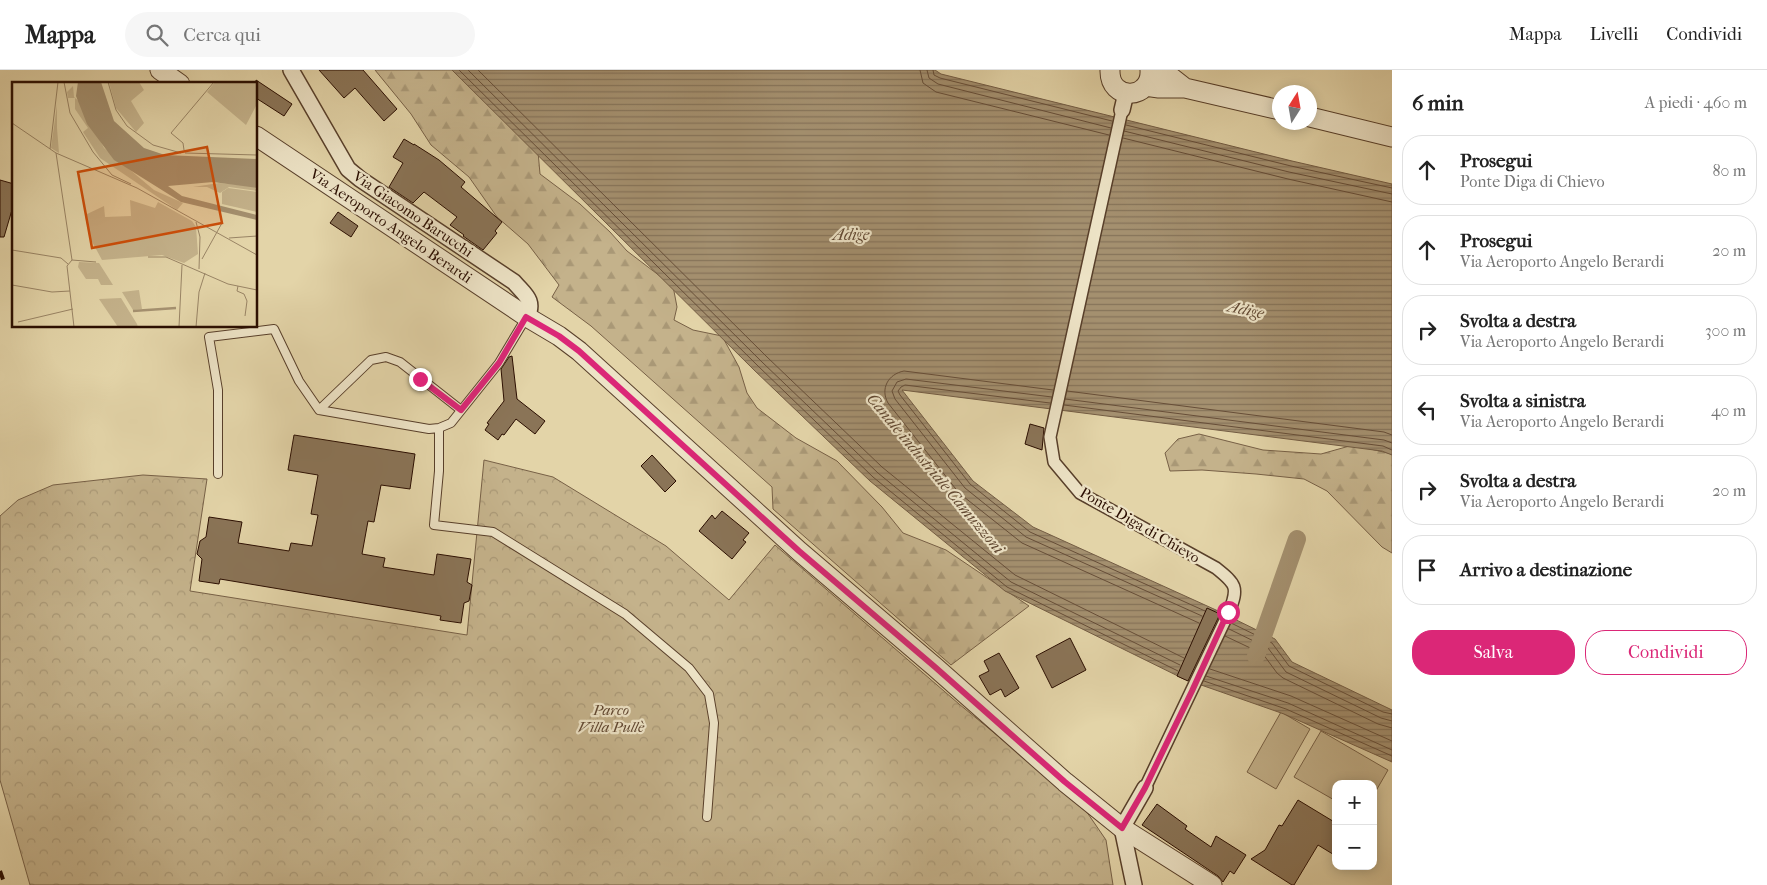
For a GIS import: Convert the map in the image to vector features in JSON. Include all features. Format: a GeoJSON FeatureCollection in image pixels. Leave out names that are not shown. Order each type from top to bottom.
{"type":"FeatureCollection","features":[{"type":"Feature","properties":{"kind":"street"},"geometry":{"type":"LineString","coordinates":[[160,70],[177,82]]}},
{"type":"Feature","properties":{"kind":"street","name":"Via Giacomo Barucchi"},"geometry":{"type":"LineString","coordinates":[[291,70],[348,168],[360,179],[514,282],[529,299],[531,308],[526,317]]}},
{"type":"Feature","properties":{"kind":"street"},"geometry":{"type":"LineString","coordinates":[[1162,70],[1185,88]]}},
{"type":"Feature","properties":{"kind":"street"},"geometry":{"type":"LineString","coordinates":[[1106,73],[1124,101],[1136,92],[1148,78],[1159,88],[1185,88],[1272,108]]}},
{"type":"Feature","properties":{"kind":"street","name":"Ponte Diga di Chievo"},"geometry":{"type":"LineString","coordinates":[[1124,101],[1066,368],[1054,411],[1050,437],[1054,462],[1080,493],[1216,568],[1232,580],[1235,597],[1145,788]]}},
{"type":"Feature","properties":{"kind":"street"},"geometry":{"type":"LineString","coordinates":[[1317,119],[1392,137]]}},
{"type":"Feature","properties":{"kind":"street","name":"Via Aeroporto Angelo Berardi"},"geometry":{"type":"LineString","coordinates":[[258,137],[579,351],[799,551],[935,667],[1065,782],[1122,828],[1212,885]]}},
{"type":"Feature","properties":{"kind":"street"},"geometry":{"type":"LineString","coordinates":[[1134,885],[1122,828],[1145,788]]}},
{"type":"Feature","properties":{"kind":"lane"},"geometry":{"type":"LineString","coordinates":[[218,474],[218,390],[209,337],[274,329],[299,380],[319,410],[429,429],[439,428],[451,422],[499,363],[526,317]]}},
{"type":"Feature","properties":{"kind":"lane"},"geometry":{"type":"LineString","coordinates":[[319,410],[371,360],[386,357],[400,362],[461,410]]}},
{"type":"Feature","properties":{"kind":"lane"},"geometry":{"type":"LineString","coordinates":[[439,428],[439,471],[434,525],[493,532],[625,614],[689,668],[709,694],[714,723],[707,817]]}},
{"type":"Feature","properties":{"kind":"green space"},"geometry":{"type":"Polygon","coordinates":[[[375,70],[476,70],[537,140],[540,174],[580,204],[627,251],[673,286],[677,307],[674,320],[693,330],[722,336],[739,367],[747,393],[757,408],[796,438],[837,461],[882,507],[903,533],[946,550],[1029,606],[951,665],[773,509],[772,487],[591,326],[552,297],[559,285],[528,244],[497,217],[469,177],[431,145],[411,114],[375,70]]]}},
{"type":"Feature","properties":{"kind":"green space"},"geometry":{"type":"Polygon","coordinates":[[[1199,434],[1263,450],[1321,454],[1353,445],[1392,454],[1392,553],[1382,547],[1327,491],[1304,479],[1202,470],[1170,471],[1165,453],[1178,439],[1199,434]]]}},
{"type":"Feature","properties":{"kind":"green space","name":"Parco Villa Pullè"},"geometry":{"type":"Polygon","coordinates":[[[484,460],[553,477],[666,546],[729,600],[775,545],[959,704],[1082,805],[1106,840],[1113,885],[30,885],[0,780],[0,516],[18,500],[53,485],[143,475],[207,479],[190,591],[467,635],[484,460]]]}},
{"type":"Feature","properties":{"kind":"green space"},"geometry":{"type":"Polygon","coordinates":[[[1281,712],[1310,729],[1276,789],[1247,772],[1281,712]]]}},
{"type":"Feature","properties":{"kind":"green space"},"geometry":{"type":"Polygon","coordinates":[[[1321,731],[1388,770],[1377,789],[1377,780],[1332,780],[1332,799],[1294,777],[1321,731]]]}},
{"type":"Feature","properties":{"kind":"water","name":"Adige"},"geometry":{"type":"Polygon","coordinates":[[[452,70],[935,70],[941,74],[1392,184],[1392,455],[1382,451],[902,390],[973,481],[1033,527],[1216,610],[1275,639],[1292,662],[1392,710],[1392,762],[1284,714],[1184,679],[1005,591],[870,481],[754,370],[452,70]]]}},
{"type":"Feature","properties":{"kind":"building"},"geometry":{"type":"Polygon","coordinates":[[[319,70],[363,70],[397,109],[384,121],[355,88],[344,98],[319,70]]]}},
{"type":"Feature","properties":{"kind":"building"},"geometry":{"type":"Polygon","coordinates":[[[256,80],[292,104],[284,116],[258,99],[258,82],[256,80]]]}},
{"type":"Feature","properties":{"kind":"building"},"geometry":{"type":"Polygon","coordinates":[[[404,139],[439,160],[465,182],[461,187],[502,222],[495,231],[497,233],[483,250],[450,225],[457,217],[424,192],[413,203],[389,187],[403,163],[393,157],[404,139]]]}},
{"type":"Feature","properties":{"kind":"building"},"geometry":{"type":"Polygon","coordinates":[[[0,180],[12,183],[12,210],[4,237],[0,237],[0,180]]]}},
{"type":"Feature","properties":{"kind":"building"},"geometry":{"type":"Polygon","coordinates":[[[338,212],[358,226],[351,237],[330,223],[338,212]]]}},
{"type":"Feature","properties":{"kind":"building"},"geometry":{"type":"Polygon","coordinates":[[[512,356],[517,399],[545,421],[535,434],[516,419],[498,440],[485,430],[489,424],[487,423],[504,401],[501,369],[509,357],[512,356]]]}},
{"type":"Feature","properties":{"kind":"building"},"geometry":{"type":"Polygon","coordinates":[[[1030,424],[1044,428],[1042,450],[1025,444],[1030,424]]]}},
{"type":"Feature","properties":{"kind":"building"},"geometry":{"type":"Polygon","coordinates":[[[294,435],[415,454],[410,489],[381,485],[374,522],[368,521],[362,554],[385,558],[383,567],[434,575],[437,554],[471,559],[467,582],[472,585],[469,601],[464,603],[461,623],[440,620],[441,616],[220,579],[219,584],[199,581],[202,559],[197,554],[200,541],[206,537],[209,517],[242,522],[238,543],[289,551],[291,543],[312,546],[318,515],[311,514],[318,475],[288,470],[294,435]]]}},
{"type":"Feature","properties":{"kind":"building"},"geometry":{"type":"Polygon","coordinates":[[[652,455],[676,481],[665,492],[641,466],[652,455]]]}},
{"type":"Feature","properties":{"kind":"building"},"geometry":{"type":"Polygon","coordinates":[[[722,511],[749,533],[743,540],[746,542],[732,559],[699,531],[712,515],[715,519],[722,511]]]}},
{"type":"Feature","properties":{"kind":"building"},"geometry":{"type":"Polygon","coordinates":[[[1207,608],[1220,614],[1188,681],[1177,676],[1207,608]]]}},
{"type":"Feature","properties":{"kind":"building"},"geometry":{"type":"Polygon","coordinates":[[[1070,638],[1086,670],[1052,688],[1036,656],[1070,638]]]}},
{"type":"Feature","properties":{"kind":"building"},"geometry":{"type":"Polygon","coordinates":[[[999,653],[1019,688],[1005,697],[1001,689],[990,695],[979,676],[989,671],[984,661],[999,653]]]}},
{"type":"Feature","properties":{"kind":"building"},"geometry":{"type":"Polygon","coordinates":[[[1298,800],[1332,821],[1332,854],[1318,845],[1294,885],[1251,859],[1265,850],[1279,825],[1282,826],[1298,800]]]}},
{"type":"Feature","properties":{"kind":"building"},"geometry":{"type":"Polygon","coordinates":[[[1157,804],[1187,826],[1185,829],[1211,847],[1216,836],[1246,855],[1234,874],[1230,871],[1223,882],[1218,876],[1142,825],[1157,804]]]}},
{"type":"Feature","properties":{"kind":"waterway","name":"Canale industriale Camuzzoni"},"geometry":{"type":"LineString","coordinates":[[1256,656],[1297,539]]}},
{"type":"Feature","properties":{"kind":"railway"},"geometry":{"type":"LineString","coordinates":[[0,871],[5,885]]}},
{"type":"Feature","properties":{"kind":"route"},"geometry":{"type":"LineString","coordinates":[[420,379],[461,410],[499,363],[526,317],[559,336],[579,351],[799,551],[935,667],[1065,782],[1122,828],[1145,788],[1228,612]]}}]}
